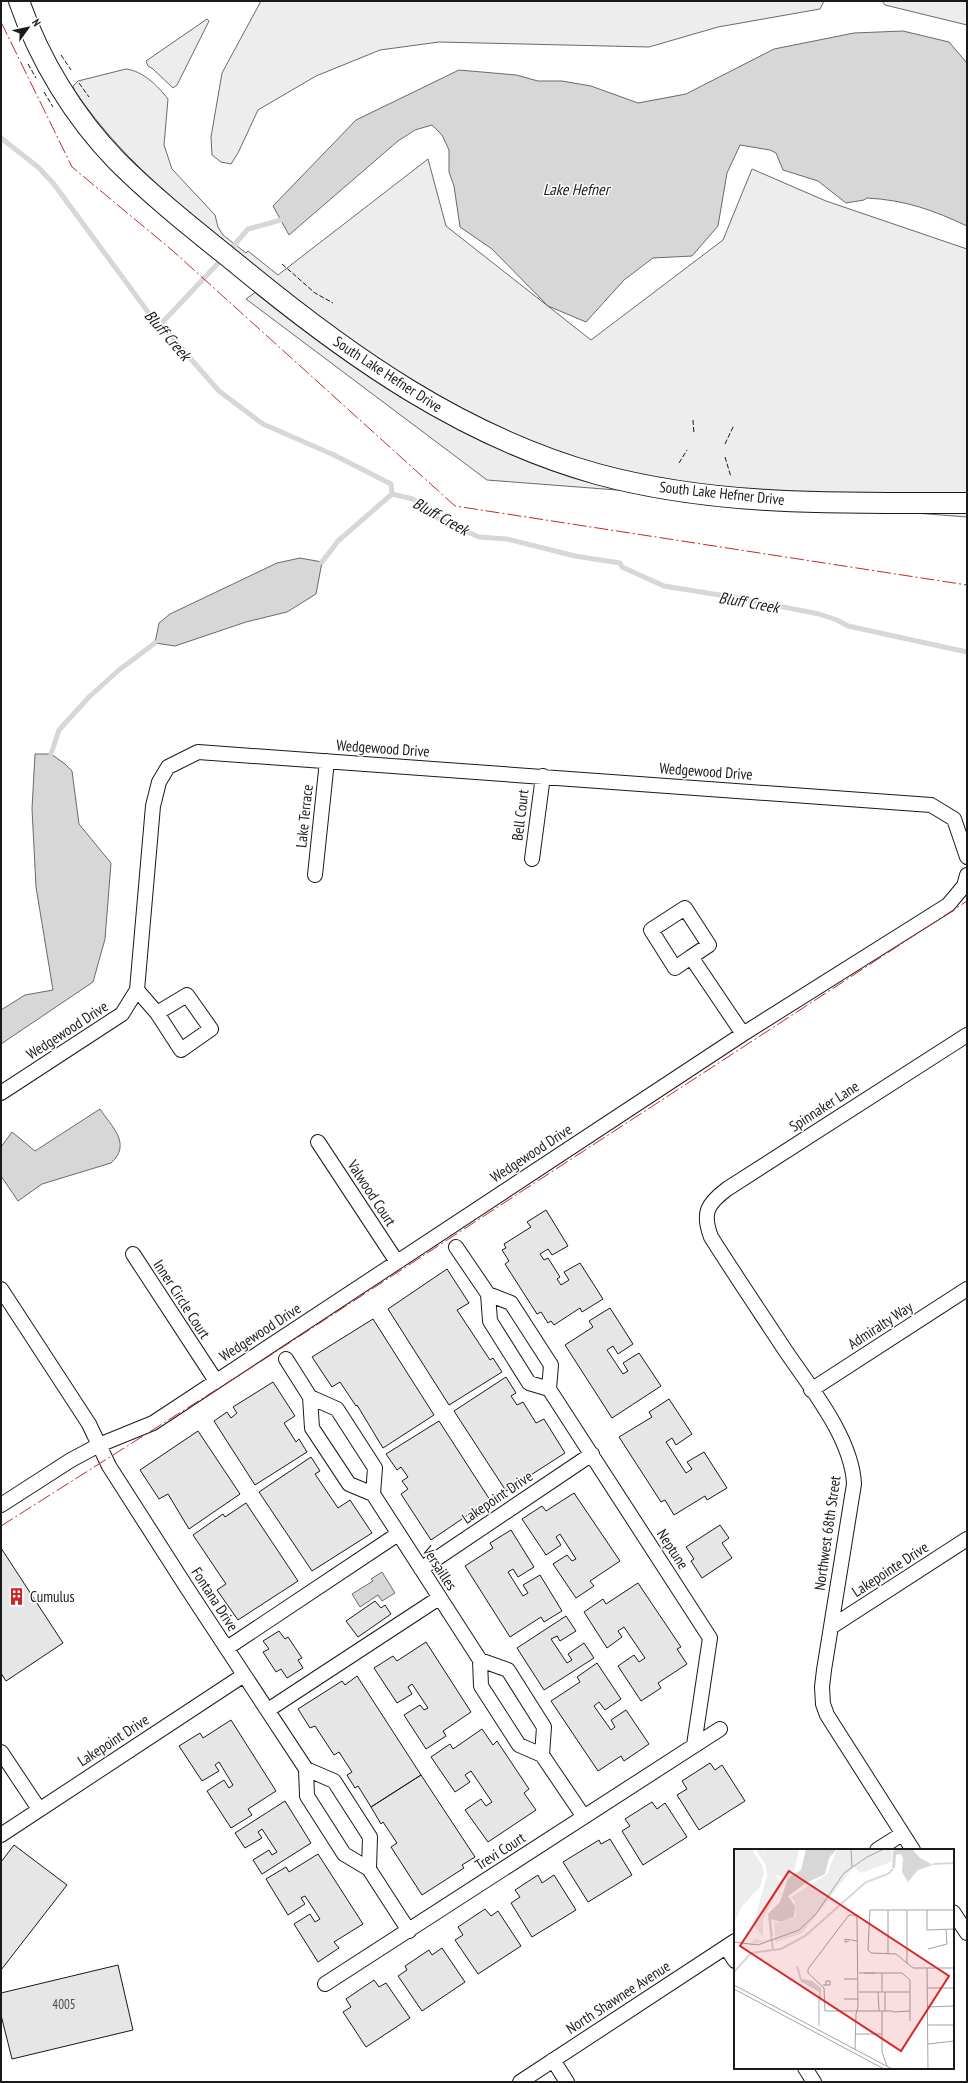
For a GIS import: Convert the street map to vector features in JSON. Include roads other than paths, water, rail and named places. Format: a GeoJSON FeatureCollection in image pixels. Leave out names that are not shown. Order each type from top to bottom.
{"type":"FeatureCollection","features":[{"type":"Feature","properties":{"kind":"street","name":"South Lake Hefner Drive"},"geometry":{"type":"LineString","coordinates":[[19,1],[39,47],[57,81],[115,159],[210,243],[318,328],[423,400],[496,436],[557,461],[599,474],[651,486],[699,494],[745,499],[828,503],[967,503]]}},
{"type":"Feature","properties":{"kind":"street","name":"Wedgewood Drive"},"geometry":{"type":"LineString","coordinates":[[1,1093],[122,1014],[137,990],[153,806],[159,782],[168,767],[198,752],[931,805],[954,819],[967,857]]}},
{"type":"Feature","properties":{"kind":"street","name":"Lake Terrace"},"geometry":{"type":"LineString","coordinates":[[315,875],[327,761]]}},
{"type":"Feature","properties":{"kind":"street","name":"Bell Court"},"geometry":{"type":"LineString","coordinates":[[532,859],[543,776]]}},
{"type":"Feature","properties":{"kind":"street","name":"Wedgewood Drive"},"geometry":{"type":"LineString","coordinates":[[1,1505],[71,1460],[99,1445],[153,1423],[743,1034],[948,905],[964,886],[967,874]]}},
{"type":"Feature","properties":{"kind":"street"},"geometry":{"type":"LineString","coordinates":[[691,958],[743,1034]]}},
{"type":"Feature","properties":{"kind":"street"},"geometry":{"type":"LineString","coordinates":[[137,990],[157,1014]]}},
{"type":"Feature","properties":{"kind":"street","name":"Spinnaker Lane"},"geometry":{"type":"LineString","coordinates":[[706,1213],[715,1198],[727,1189],[967,1035]]}},
{"type":"Feature","properties":{"kind":"street","name":"Valwood Court"},"geometry":{"type":"LineString","coordinates":[[318,1142],[397,1262]]}},
{"type":"Feature","properties":{"kind":"street","name":"Northwest 68th Street"},"geometry":{"type":"LineString","coordinates":[[706,1213],[706,1226],[711,1238],[841,1436],[853,1470],[854,1484],[822,1681],[823,1704],[838,1732],[912,1849]]}},
{"type":"Feature","properties":{"kind":"street"},"geometry":{"type":"LineString","coordinates":[[456,1247],[488,1294],[490,1321],[529,1382],[549,1389],[551,1364],[511,1303],[488,1294]]}},
{"type":"Feature","properties":{"kind":"street","name":"Inner Circle Court"},"geometry":{"type":"LineString","coordinates":[[133,1254],[216,1381]]}},
{"type":"Feature","properties":{"kind":"street","name":"Admiralty Way"},"geometry":{"type":"LineString","coordinates":[[812,1390],[967,1289]]}},
{"type":"Feature","properties":{"kind":"street"},"geometry":{"type":"LineString","coordinates":[[1,1290],[89,1424],[99,1445]]}},
{"type":"Feature","properties":{"kind":"street"},"geometry":{"type":"LineString","coordinates":[[286,1359],[310,1397],[312,1428],[349,1484],[373,1494],[375,1468],[342,1416],[337,1409],[310,1397]]}},
{"type":"Feature","properties":{"kind":"street","name":"Neptune"},"geometry":{"type":"LineString","coordinates":[[549,1389],[710,1638],[694,1744]]}},
{"type":"Feature","properties":{"kind":"street","name":"Fontana Drive"},"geometry":{"type":"LineString","coordinates":[[99,1445],[109,1466],[306,1768]]}},
{"type":"Feature","properties":{"kind":"street","name":"Lakepoint Drive"},"geometry":{"type":"LineString","coordinates":[[421,1569],[592,1454]]}},
{"type":"Feature","properties":{"kind":"street","name":"Versailles"},"geometry":{"type":"LineString","coordinates":[[373,1494],[480,1660]]}},
{"type":"Feature","properties":{"kind":"street"},"geometry":{"type":"LineString","coordinates":[[227,1648],[398,1534]]}},
{"type":"Feature","properties":{"kind":"street","name":"Lakepointe Drive"},"geometry":{"type":"LineString","coordinates":[[831,1627],[967,1539]]}},
{"type":"Feature","properties":{"kind":"street"},"geometry":{"type":"LineString","coordinates":[[268,1710],[439,1598]]}},
{"type":"Feature","properties":{"kind":"street"},"geometry":{"type":"LineString","coordinates":[[542,1755],[544,1727],[508,1670],[480,1660],[481,1686],[515,1739],[519,1745],[542,1755],[584,1817]]}},
{"type":"Feature","properties":{"kind":"street","name":"Lakepoint Drive"},"geometry":{"type":"LineString","coordinates":[[1,1834],[244,1675]]}},
{"type":"Feature","properties":{"kind":"street","name":"Trevi Court"},"geometry":{"type":"LineString","coordinates":[[325,1984],[409,1931],[694,1744],[720,1729]]}},
{"type":"Feature","properties":{"kind":"street"},"geometry":{"type":"LineString","coordinates":[[1,1752],[39,1809]]}},
{"type":"Feature","properties":{"kind":"street"},"geometry":{"type":"LineString","coordinates":[[369,1869],[370,1837],[334,1781],[306,1768],[307,1796],[344,1854],[369,1869],[409,1931]]}},
{"type":"Feature","properties":{"kind":"street"},"geometry":{"type":"LineString","coordinates":[[879,1849],[902,1834]]}},
{"type":"Feature","properties":{"kind":"street"},"geometry":{"type":"LineString","coordinates":[[954,1914],[967,1933]]}},
{"type":"Feature","properties":{"kind":"street"},"geometry":{"type":"LineString","coordinates":[[731,1944],[734,1956]]}},
{"type":"Feature","properties":{"kind":"street","name":"North Shawnee Avenue"},"geometry":{"type":"LineString","coordinates":[[520,2082],[731,1944]]}},
{"type":"Feature","properties":{"kind":"street"},"geometry":{"type":"LineString","coordinates":[[553,2060],[568,2082]]}},
{"type":"Feature","properties":{"kind":"street"},"geometry":{"type":"LineString","coordinates":[[806,2069],[814,2082]]}},
{"type":"Feature","properties":{"kind":"water","name":"Lake Hefner"},"geometry":{"type":"Polygon","coordinates":[[[903,31],[949,42],[967,63],[967,226],[942,215],[894,201],[867,198],[864,200],[846,203],[818,181],[783,170],[776,153],[770,150],[740,145],[727,173],[718,226],[692,256],[653,258],[624,280],[586,322],[548,306],[492,249],[460,227],[454,186],[449,172],[449,150],[442,135],[432,125],[415,130],[398,141],[289,235],[273,206],[356,120],[459,70],[516,75],[538,81],[562,81],[591,86],[638,103],[686,94],[774,49],[854,33],[903,31]]]}},
{"type":"Feature","properties":{"kind":"water"},"geometry":{"type":"Polygon","coordinates":[[[300,558],[322,562],[316,594],[287,612],[246,622],[175,646],[155,643],[159,623],[170,614],[277,563],[300,558]]]}},
{"type":"Feature","properties":{"kind":"water"},"geometry":{"type":"Polygon","coordinates":[[[35,754],[51,754],[72,771],[79,824],[111,863],[105,939],[93,982],[1,1044],[1,1010],[25,995],[53,990],[36,887],[32,809],[35,754]]]}},
{"type":"Feature","properties":{"kind":"water"},"geometry":{"type":"Polygon","coordinates":[[[100,1109],[114,1129],[120,1142],[120,1149],[117,1156],[111,1163],[42,1184],[18,1201],[1,1176],[1,1147],[12,1132],[35,1151],[100,1109]]]}},
{"type":"Feature","properties":{"kind":"water"},"geometry":{"type":"Polygon","coordinates":[[[382,1572],[395,1593],[382,1601],[378,1595],[360,1607],[352,1594],[373,1581],[371,1579],[382,1572]]]}},
{"type":"Feature","properties":{"kind":"waterway","name":"Bluff Creek"},"geometry":{"type":"LineString","coordinates":[[1,138],[38,167],[53,183],[151,316],[219,391],[263,424],[334,455],[391,484],[392,494],[413,499],[439,519],[479,537],[507,539],[575,556],[620,563],[622,567],[664,586],[738,598],[819,614],[837,620],[848,626],[967,652]]}},
{"type":"Feature","properties":{"kind":"waterway"},"geometry":{"type":"LineString","coordinates":[[228,252],[248,229],[281,220]]}},
{"type":"Feature","properties":{"kind":"waterway"},"geometry":{"type":"LineString","coordinates":[[159,326],[223,258]]}},
{"type":"Feature","properties":{"kind":"waterway"},"geometry":{"type":"LineString","coordinates":[[322,562],[338,541],[392,494]]}},
{"type":"Feature","properties":{"kind":"waterway"},"geometry":{"type":"LineString","coordinates":[[51,754],[59,730],[89,697],[119,670],[155,643]]}},
{"type":"Feature","properties":{"kind":"place","name":"Cumulus"},"geometry":{"type":"Point","coordinates":[17,1596]}}]}
